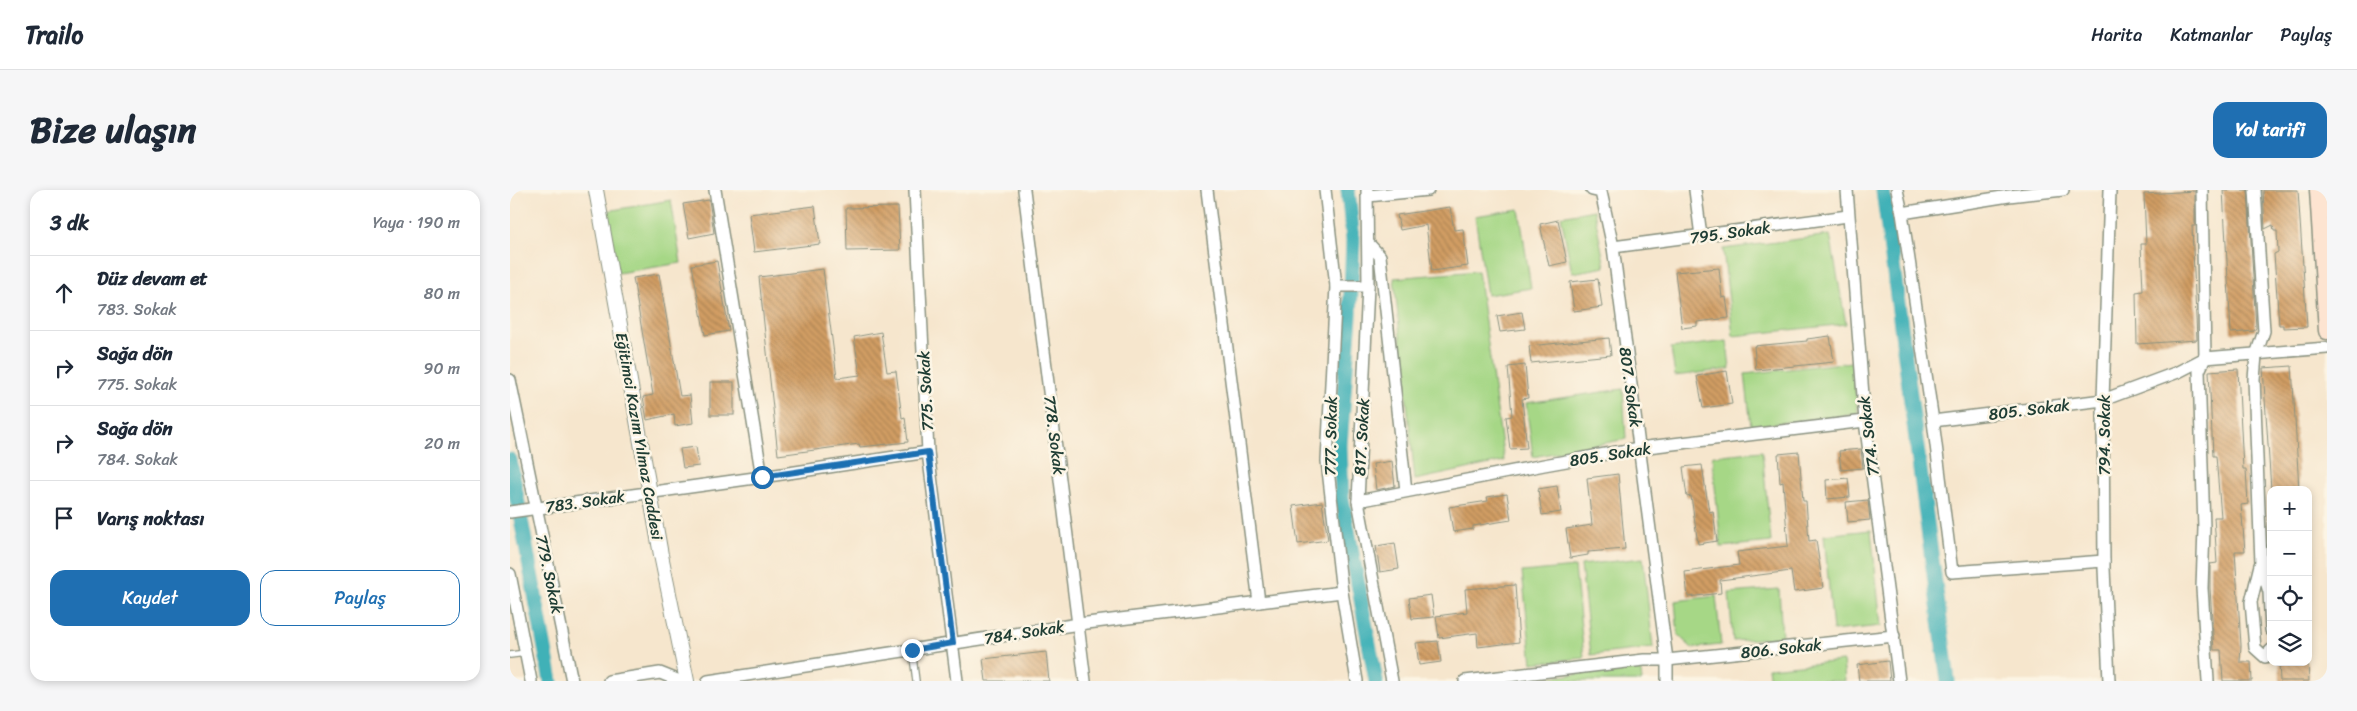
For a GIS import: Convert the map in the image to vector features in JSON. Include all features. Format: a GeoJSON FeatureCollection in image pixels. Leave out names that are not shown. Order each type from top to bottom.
{"type":"FeatureCollection","features":[{"type":"Feature","properties":{"kind":"main road"},"geometry":{"type":"LineString","coordinates":[[2318,190],[2327,331]]}},
{"type":"Feature","properties":{"kind":"street","name":"Eğitimci Kazım Yılmaz Caddesi"},"geometry":{"type":"LineString","coordinates":[[596,190],[650,492],[687,681]]}},
{"type":"Feature","properties":{"kind":"street"},"geometry":{"type":"LineString","coordinates":[[715,190],[762,477]]}},
{"type":"Feature","properties":{"kind":"street","name":"775. Sokak"},"geometry":{"type":"LineString","coordinates":[[915,190],[928,452],[957,681]]}},
{"type":"Feature","properties":{"kind":"street","name":"778. Sokak"},"geometry":{"type":"LineString","coordinates":[[1024,190],[1085,681]]}},
{"type":"Feature","properties":{"kind":"street"},"geometry":{"type":"LineString","coordinates":[[1206,190],[1259,602]]}},
{"type":"Feature","properties":{"kind":"street","name":"777. Sokak"},"geometry":{"type":"LineString","coordinates":[[1324,190],[1336,286],[1327,460],[1342,592],[1357,681]]}},
{"type":"Feature","properties":{"kind":"street"},"geometry":{"type":"LineString","coordinates":[[1368,193],[1428,190]]}},
{"type":"Feature","properties":{"kind":"street","name":"807. Sokak"},"geometry":{"type":"LineString","coordinates":[[1592,190],[1601,192],[1613,247],[1667,660],[1667,681]]}},
{"type":"Feature","properties":{"kind":"street"},"geometry":{"type":"LineString","coordinates":[[1695,190],[1701,236]]}},
{"type":"Feature","properties":{"kind":"street","name":"774. Sokak"},"geometry":{"type":"LineString","coordinates":[[1847,190],[1865,421],[1899,681]]}},
{"type":"Feature","properties":{"kind":"street"},"geometry":{"type":"LineString","coordinates":[[1897,190],[1933,421],[1952,572],[2104,561]]}},
{"type":"Feature","properties":{"kind":"street"},"geometry":{"type":"LineString","coordinates":[[1902,213],[2010,196],[2063,190]]}},
{"type":"Feature","properties":{"kind":"street","name":"794. Sokak"},"geometry":{"type":"LineString","coordinates":[[2108,681],[2104,561],[2103,400],[2110,190]]}},
{"type":"Feature","properties":{"kind":"street"},"geometry":{"type":"LineString","coordinates":[[2202,190],[2205,358],[2199,371],[2204,528],[2202,588],[2208,681]]}},
{"type":"Feature","properties":{"kind":"street"},"geometry":{"type":"LineString","coordinates":[[2255,190],[2264,331],[2256,355],[2254,379],[2261,563],[2270,592],[2271,621]]}},
{"type":"Feature","properties":{"kind":"street","name":"817. Sokak"},"geometry":{"type":"LineString","coordinates":[[1368,193],[1368,286],[1358,501],[1392,681]]}},
{"type":"Feature","properties":{"kind":"street","name":"795. Sokak"},"geometry":{"type":"LineString","coordinates":[[1613,247],[1848,216]]}},
{"type":"Feature","properties":{"kind":"street"},"geometry":{"type":"LineString","coordinates":[[1368,243],[1380,256],[1406,491]]}},
{"type":"Feature","properties":{"kind":"street"},"geometry":{"type":"LineString","coordinates":[[1336,286],[1368,286]]}},
{"type":"Feature","properties":{"kind":"street","name":"805. Sokak"},"geometry":{"type":"LineString","coordinates":[[1933,421],[2103,400],[2178,372],[2205,358],[2327,348]]}},
{"type":"Feature","properties":{"kind":"street","name":"779. Sokak"},"geometry":{"type":"LineString","coordinates":[[510,380],[572,681]]}},
{"type":"Feature","properties":{"kind":"street","name":"805. Sokak"},"geometry":{"type":"LineString","coordinates":[[1358,501],[1640,448],[1865,421]]}},
{"type":"Feature","properties":{"kind":"street","name":"783. Sokak"},"geometry":{"type":"LineString","coordinates":[[510,512],[928,452]]}},
{"type":"Feature","properties":{"kind":"street"},"geometry":{"type":"LineString","coordinates":[[2261,563],[2251,602],[2255,648],[2265,657],[2267,655]]}},
{"type":"Feature","properties":{"kind":"street"},"geometry":{"type":"LineString","coordinates":[[510,574],[531,681]]}},
{"type":"Feature","properties":{"kind":"street","name":"784. Sokak"},"geometry":{"type":"LineString","coordinates":[[708,681],[1079,624],[1342,592]]}},
{"type":"Feature","properties":{"kind":"street","name":"806. Sokak"},"geometry":{"type":"LineString","coordinates":[[1465,681],[1644,660],[1667,660],[1894,636]]}},
{"type":"Feature","properties":{"kind":"street"},"geometry":{"type":"LineString","coordinates":[[609,681],[660,673],[680,681]]}},
{"type":"Feature","properties":{"kind":"lane"},"geometry":{"type":"LineString","coordinates":[[912,650],[916,681]]}},
{"type":"Feature","properties":{"kind":"lane"},"geometry":{"type":"LineString","coordinates":[[510,655],[526,652]]}},
{"type":"Feature","properties":{"kind":"green space"},"geometry":{"type":"Polygon","coordinates":[[[671,200],[681,263],[618,273],[607,211],[671,200]]]}},
{"type":"Feature","properties":{"kind":"green space"},"geometry":{"type":"Polygon","coordinates":[[[1519,209],[1531,288],[1487,295],[1475,216],[1519,209]]]}},
{"type":"Feature","properties":{"kind":"green space"},"geometry":{"type":"Polygon","coordinates":[[[1594,210],[1605,267],[1572,273],[1561,216],[1594,210]]]}},
{"type":"Feature","properties":{"kind":"green space"},"geometry":{"type":"Polygon","coordinates":[[[1830,235],[1846,324],[1733,336],[1723,249],[1830,235]]]}},
{"type":"Feature","properties":{"kind":"green space"},"geometry":{"type":"Polygon","coordinates":[[[1478,271],[1504,461],[1415,480],[1394,278],[1478,271]]]}},
{"type":"Feature","properties":{"kind":"green space"},"geometry":{"type":"Polygon","coordinates":[[[1727,341],[1730,369],[1675,376],[1671,348],[1727,341]]]}},
{"type":"Feature","properties":{"kind":"green space"},"geometry":{"type":"Polygon","coordinates":[[[1852,362],[1858,414],[1751,426],[1745,374],[1852,362]]]}},
{"type":"Feature","properties":{"kind":"green space"},"geometry":{"type":"Polygon","coordinates":[[[1623,389],[1626,439],[1533,457],[1526,403],[1623,389]]]}},
{"type":"Feature","properties":{"kind":"green space"},"geometry":{"type":"Polygon","coordinates":[[[1762,451],[1771,542],[1721,547],[1712,456],[1762,451]]]}},
{"type":"Feature","properties":{"kind":"green space"},"geometry":{"type":"Polygon","coordinates":[[[1871,530],[1881,626],[1833,631],[1824,535],[1871,530]]]}},
{"type":"Feature","properties":{"kind":"green space"},"geometry":{"type":"Polygon","coordinates":[[[1643,558],[1653,648],[1591,655],[1581,565],[1643,558]]]}},
{"type":"Feature","properties":{"kind":"green space"},"geometry":{"type":"Polygon","coordinates":[[[1575,567],[1584,658],[1532,663],[1522,572],[1575,567]]]}},
{"type":"Feature","properties":{"kind":"green space"},"geometry":{"type":"Polygon","coordinates":[[[1779,589],[1782,637],[1733,641],[1729,593],[1779,589]]]}},
{"type":"Feature","properties":{"kind":"green space"},"geometry":{"type":"Polygon","coordinates":[[[1716,596],[1721,645],[1692,648],[1678,635],[1675,601],[1716,596]]]}},
{"type":"Feature","properties":{"kind":"green space"},"geometry":{"type":"Polygon","coordinates":[[[1843,661],[1845,681],[1770,681],[1768,668],[1843,661]]]}},
{"type":"Feature","properties":{"kind":"green space"},"geometry":{"type":"Polygon","coordinates":[[[1640,666],[1642,681],[1529,681],[1529,680],[1640,666]]]}},
{"type":"Feature","properties":{"kind":"building"},"geometry":{"type":"Polygon","coordinates":[[[2223,190],[2248,190],[2256,328],[2254,331],[2231,333],[2223,190]]]}},
{"type":"Feature","properties":{"kind":"building"},"geometry":{"type":"Polygon","coordinates":[[[2263,190],[2298,190],[2307,327],[2283,328],[2283,325],[2279,325],[2274,254],[2278,252],[2277,231],[2274,231],[2273,225],[2265,229],[2263,190]]]}},
{"type":"Feature","properties":{"kind":"building"},"geometry":{"type":"Polygon","coordinates":[[[2195,191],[2195,226],[2192,226],[2197,340],[2137,344],[2136,292],[2143,291],[2141,244],[2146,244],[2144,194],[2195,191]]]}},
{"type":"Feature","properties":{"kind":"building"},"geometry":{"type":"Polygon","coordinates":[[[709,200],[714,233],[689,238],[683,204],[709,200]]]}},
{"type":"Feature","properties":{"kind":"building"},"geometry":{"type":"Polygon","coordinates":[[[815,206],[820,244],[754,252],[749,214],[815,206]]]}},
{"type":"Feature","properties":{"kind":"building"},"geometry":{"type":"Polygon","coordinates":[[[898,207],[900,250],[847,251],[846,208],[898,207]]]}},
{"type":"Feature","properties":{"kind":"building"},"geometry":{"type":"Polygon","coordinates":[[[1450,207],[1454,230],[1463,229],[1468,266],[1432,271],[1426,225],[1400,230],[1397,215],[1450,207]]]}},
{"type":"Feature","properties":{"kind":"building"},"geometry":{"type":"Polygon","coordinates":[[[1558,220],[1567,262],[1549,266],[1540,224],[1558,220]]]}},
{"type":"Feature","properties":{"kind":"building"},"geometry":{"type":"Polygon","coordinates":[[[717,261],[729,331],[705,335],[692,265],[717,261]]]}},
{"type":"Feature","properties":{"kind":"building"},"geometry":{"type":"Polygon","coordinates":[[[1719,268],[1722,298],[1726,297],[1729,318],[1697,322],[1697,326],[1682,328],[1675,272],[1719,268]]]}},
{"type":"Feature","properties":{"kind":"building"},"geometry":{"type":"Polygon","coordinates":[[[823,269],[837,378],[860,375],[854,337],[881,332],[887,372],[896,371],[902,418],[905,417],[908,442],[860,447],[859,444],[778,455],[759,277],[823,269]]]}},
{"type":"Feature","properties":{"kind":"building"},"geometry":{"type":"Polygon","coordinates":[[[659,274],[680,396],[690,395],[693,423],[675,426],[674,414],[647,420],[643,397],[653,395],[633,278],[659,274]]]}},
{"type":"Feature","properties":{"kind":"building"},"geometry":{"type":"Polygon","coordinates":[[[1598,279],[1602,307],[1574,311],[1570,282],[1598,279]]]}},
{"type":"Feature","properties":{"kind":"building"},"geometry":{"type":"Polygon","coordinates":[[[1522,312],[1525,329],[1500,332],[1497,316],[1522,312]]]}},
{"type":"Feature","properties":{"kind":"building"},"geometry":{"type":"Polygon","coordinates":[[[1830,336],[1834,362],[1756,370],[1754,346],[1807,341],[1807,339],[1830,336]]]}},
{"type":"Feature","properties":{"kind":"building"},"geometry":{"type":"Polygon","coordinates":[[[1609,338],[1611,355],[1531,363],[1529,346],[1609,338]]]}},
{"type":"Feature","properties":{"kind":"building"},"geometry":{"type":"Polygon","coordinates":[[[1525,365],[1528,398],[1522,399],[1527,448],[1510,449],[1506,417],[1512,416],[1508,367],[1525,365]]]}},
{"type":"Feature","properties":{"kind":"building"},"geometry":{"type":"Polygon","coordinates":[[[2292,366],[2299,486],[2271,486],[2263,368],[2292,366]]]}},
{"type":"Feature","properties":{"kind":"building"},"geometry":{"type":"Polygon","coordinates":[[[2238,369],[2243,469],[2246,469],[2248,504],[2241,505],[2245,551],[2235,551],[2241,645],[2240,662],[2251,662],[2252,681],[2223,681],[2221,650],[2214,650],[2210,588],[2210,564],[2217,563],[2214,517],[2221,517],[2216,456],[2213,456],[2209,371],[2238,369]]]}},
{"type":"Feature","properties":{"kind":"building"},"geometry":{"type":"Polygon","coordinates":[[[1727,371],[1732,404],[1703,408],[1697,376],[1727,371]]]}},
{"type":"Feature","properties":{"kind":"building"},"geometry":{"type":"Polygon","coordinates":[[[710,382],[734,382],[734,415],[710,415],[710,382]]]}},
{"type":"Feature","properties":{"kind":"building"},"geometry":{"type":"Polygon","coordinates":[[[696,447],[699,466],[683,468],[680,449],[696,447]]]}},
{"type":"Feature","properties":{"kind":"building"},"geometry":{"type":"Polygon","coordinates":[[[1861,449],[1863,468],[1841,470],[1839,451],[1861,449]]]}},
{"type":"Feature","properties":{"kind":"building"},"geometry":{"type":"Polygon","coordinates":[[[1799,452],[1809,541],[1816,540],[1823,588],[1794,592],[1791,571],[1720,580],[1721,593],[1688,597],[1685,572],[1739,565],[1737,552],[1788,546],[1783,482],[1780,483],[1778,454],[1799,452]]]}},
{"type":"Feature","properties":{"kind":"building"},"geometry":{"type":"Polygon","coordinates":[[[1392,461],[1395,486],[1376,490],[1373,464],[1392,461]]]}},
{"type":"Feature","properties":{"kind":"building"},"geometry":{"type":"Polygon","coordinates":[[[1702,465],[1709,512],[1713,511],[1717,541],[1698,544],[1691,496],[1687,497],[1683,467],[1702,465]]]}},
{"type":"Feature","properties":{"kind":"building"},"geometry":{"type":"Polygon","coordinates":[[[1618,474],[1625,549],[1588,552],[1588,555],[1570,558],[1566,529],[1592,525],[1587,478],[1618,474]]]}},
{"type":"Feature","properties":{"kind":"building"},"geometry":{"type":"Polygon","coordinates":[[[1848,478],[1850,497],[1827,499],[1826,480],[1848,478]]]}},
{"type":"Feature","properties":{"kind":"building"},"geometry":{"type":"Polygon","coordinates":[[[1557,486],[1561,512],[1542,515],[1538,489],[1557,486]]]}},
{"type":"Feature","properties":{"kind":"building"},"geometry":{"type":"Polygon","coordinates":[[[1507,494],[1511,520],[1473,526],[1473,529],[1453,532],[1449,507],[1488,501],[1487,497],[1507,494]]]}},
{"type":"Feature","properties":{"kind":"building"},"geometry":{"type":"Polygon","coordinates":[[[1868,500],[1870,520],[1848,522],[1846,502],[1868,500]]]}},
{"type":"Feature","properties":{"kind":"building"},"geometry":{"type":"Polygon","coordinates":[[[1322,502],[1328,540],[1298,544],[1293,506],[1322,502]]]}},
{"type":"Feature","properties":{"kind":"building"},"geometry":{"type":"Polygon","coordinates":[[[1395,543],[1399,569],[1380,572],[1376,546],[1395,543]]]}},
{"type":"Feature","properties":{"kind":"building"},"geometry":{"type":"Polygon","coordinates":[[[1515,585],[1519,642],[1478,647],[1477,633],[1439,638],[1436,616],[1467,612],[1465,589],[1515,585]]]}},
{"type":"Feature","properties":{"kind":"building"},"geometry":{"type":"Polygon","coordinates":[[[1431,595],[1434,617],[1412,619],[1409,598],[1431,595]]]}},
{"type":"Feature","properties":{"kind":"building"},"geometry":{"type":"Polygon","coordinates":[[[1438,641],[1441,662],[1419,665],[1416,643],[1438,641]]]}},
{"type":"Feature","properties":{"kind":"building"},"geometry":{"type":"Polygon","coordinates":[[[1046,652],[1049,681],[986,681],[983,659],[1046,652]]]}},
{"type":"Feature","properties":{"kind":"building"},"geometry":{"type":"Polygon","coordinates":[[[1888,661],[1890,681],[1859,681],[1857,665],[1888,661]]]}},
{"type":"Feature","properties":{"kind":"building"},"geometry":{"type":"Polygon","coordinates":[[[2279,666],[2308,666],[2309,681],[2280,681],[2279,666]]]}},
{"type":"Feature","properties":{"kind":"waterway"},"geometry":{"type":"LineString","coordinates":[[1348,190],[1353,240],[1350,316],[1340,445],[1342,498],[1376,681]]}},
{"type":"Feature","properties":{"kind":"waterway"},"geometry":{"type":"LineString","coordinates":[[1883,190],[1948,681]]}},
{"type":"Feature","properties":{"kind":"waterway"},"geometry":{"type":"LineString","coordinates":[[510,460],[551,681]]}},
{"type":"Feature","properties":{"kind":"route"},"geometry":{"type":"LineString","coordinates":[[762,477],[928,452],[953,643],[912,650]]}}]}
